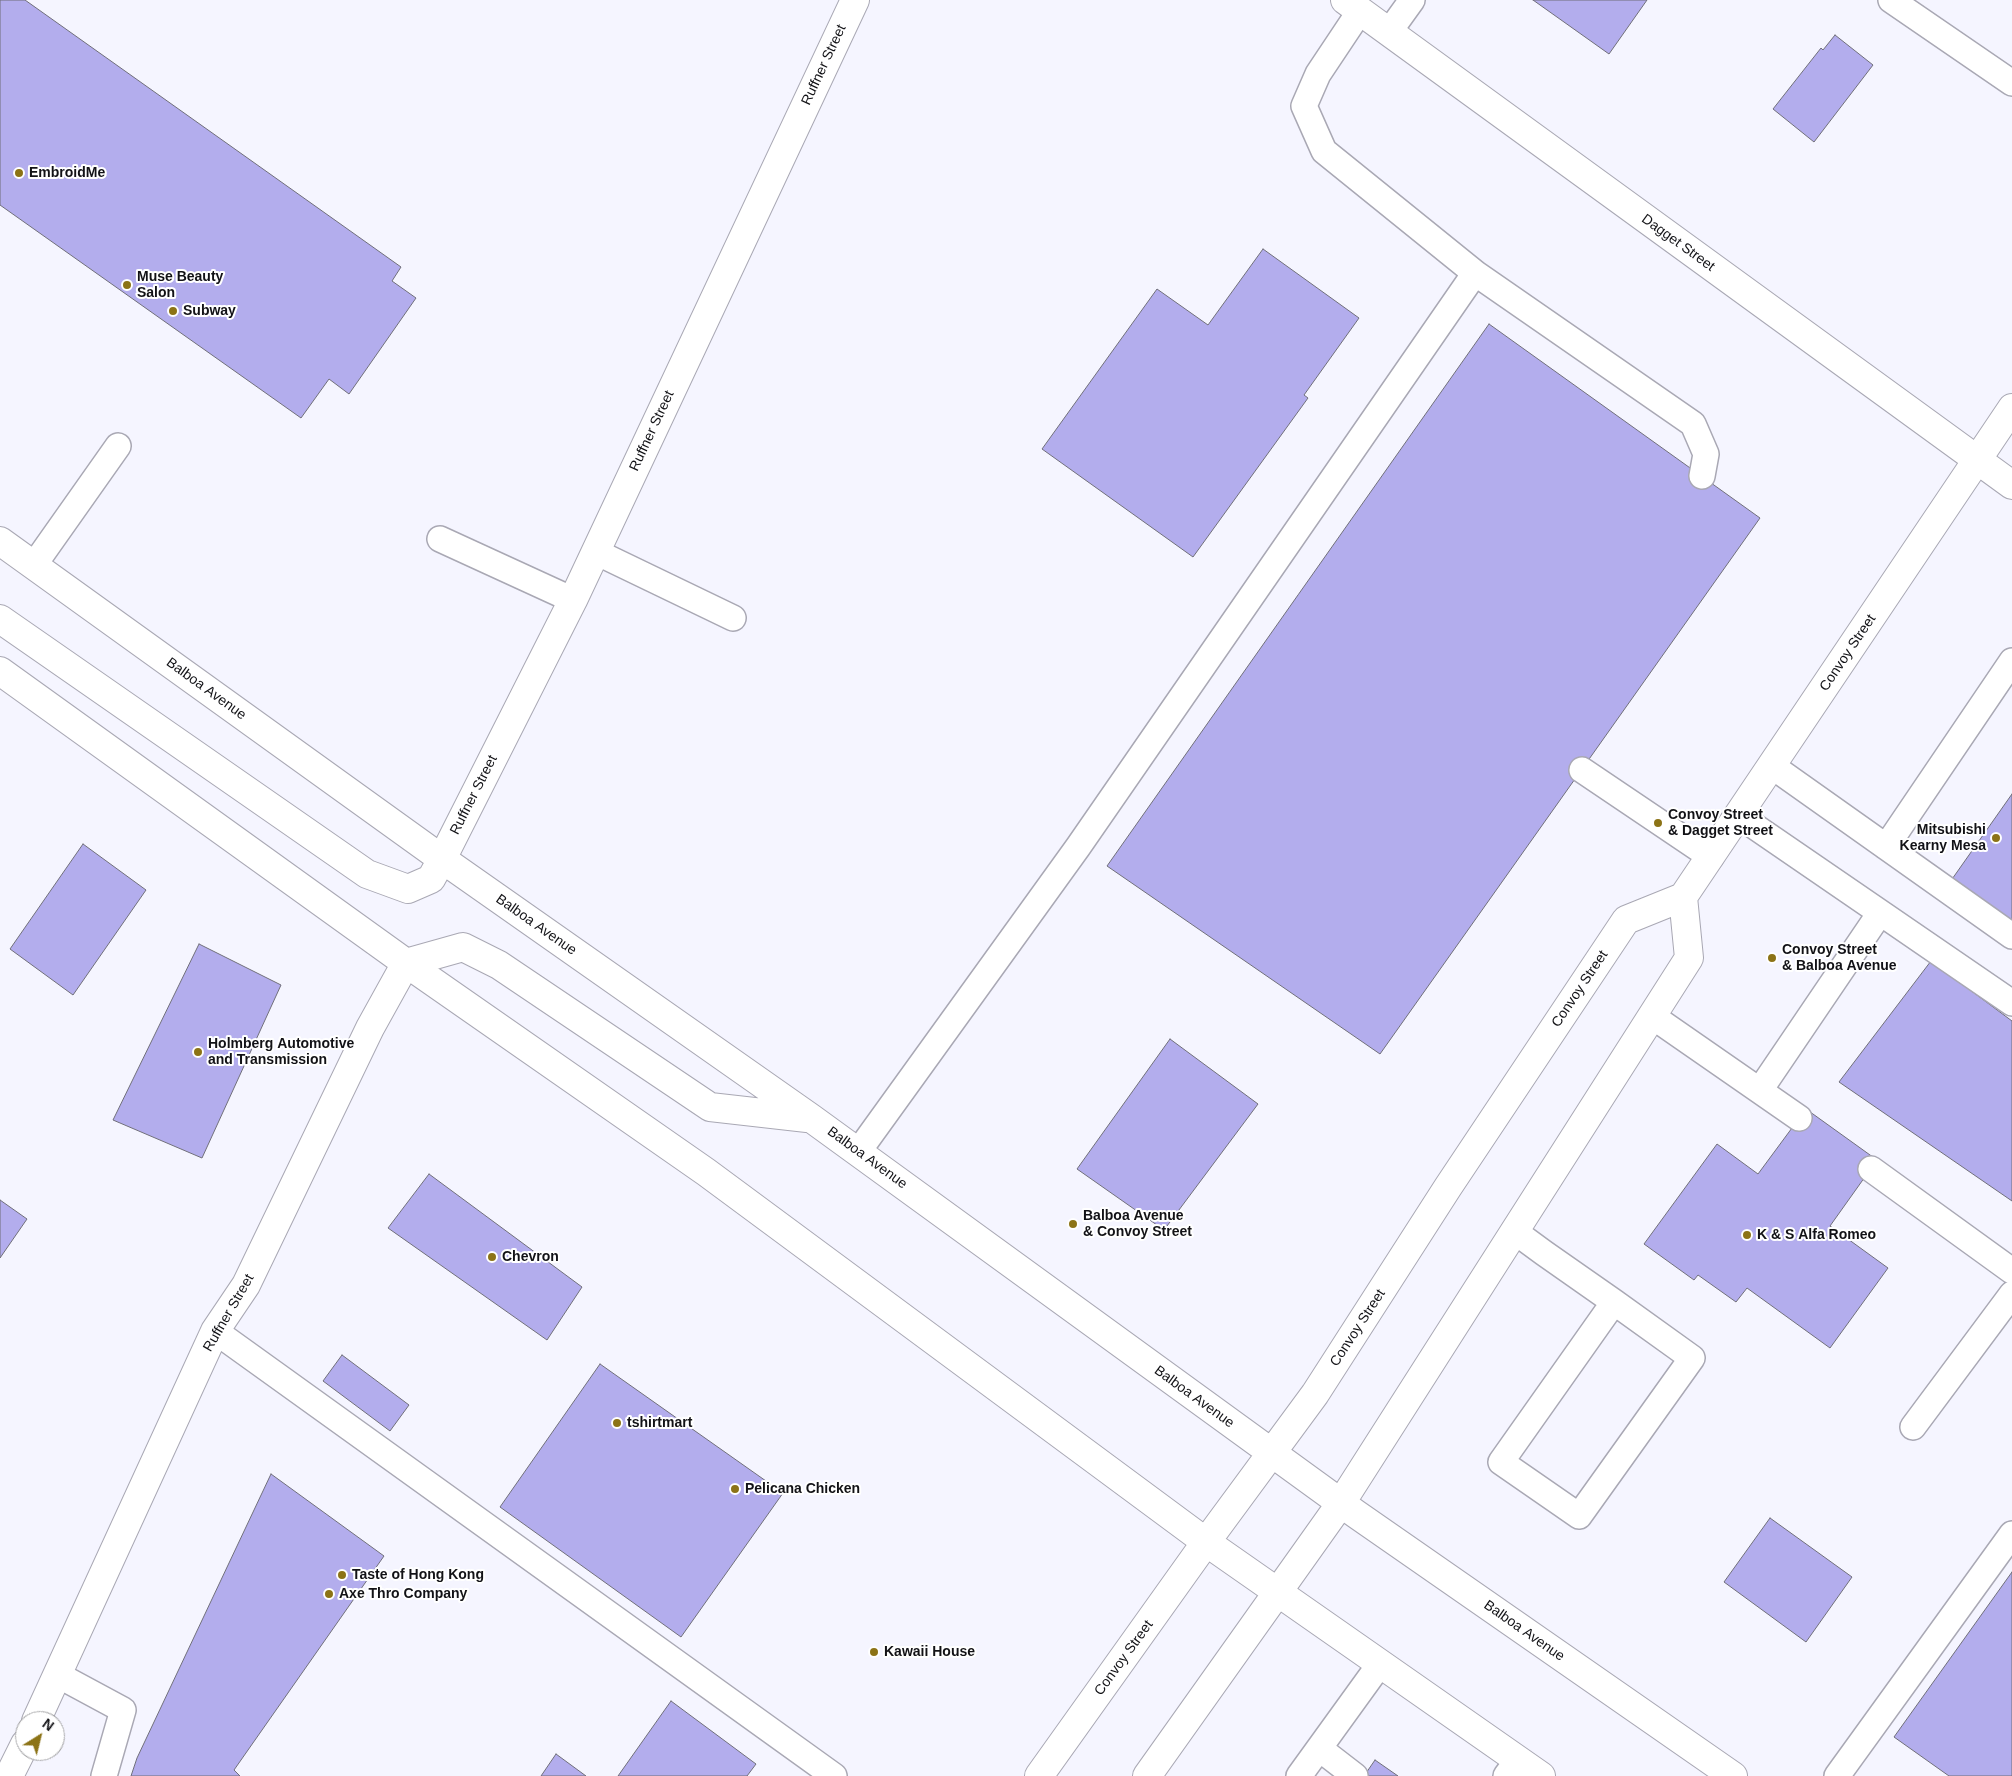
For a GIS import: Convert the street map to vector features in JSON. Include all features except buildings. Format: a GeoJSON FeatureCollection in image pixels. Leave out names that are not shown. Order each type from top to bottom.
{"type":"FeatureCollection","features":[{"type":"Feature","properties":{"kind":"main road","name":"Ruffner Street"},"geometry":{"type":"LineString","coordinates":[[0,619],[367,874],[408,889],[431,879],[573,600],[855,0]]}},
{"type":"Feature","properties":{"kind":"main road","name":"Dagget Street"},"geometry":{"type":"LineString","coordinates":[[1352,5],[2012,485]]}},
{"type":"Feature","properties":{"kind":"main road","name":"Convoy Street"},"geometry":{"type":"LineString","coordinates":[[1039,1776],[1206,1542],[1315,1394],[1454,1179],[1626,920],[1683,897],[2012,408]]}},
{"type":"Feature","properties":{"kind":"main road","name":"Balboa Avenue"},"geometry":{"type":"LineString","coordinates":[[0,541],[442,858],[811,1118],[1341,1503],[1733,1776]]}},
{"type":"Feature","properties":{"kind":"main road"},"geometry":{"type":"LineString","coordinates":[[0,671],[406,963],[706,1172],[1206,1542],[1380,1664],[1512,1768],[1541,1776]]}},
{"type":"Feature","properties":{"kind":"main road"},"geometry":{"type":"LineString","coordinates":[[1147,1776],[1341,1503],[1689,958],[1683,897]]}},
{"type":"Feature","properties":{"kind":"main road"},"geometry":{"type":"LineString","coordinates":[[406,963],[463,947],[499,965],[710,1107],[811,1118]]}},
{"type":"Feature","properties":{"kind":"main road","name":"Ruffner Street"},"geometry":{"type":"LineString","coordinates":[[41,1711],[215,1331],[246,1286],[370,1028],[406,963]]}},
{"type":"Feature","properties":{"kind":"main road"},"geometry":{"type":"LineString","coordinates":[[9,1776],[16,1761]]}},
{"type":"Feature","properties":{"kind":"lane"},"geometry":{"type":"LineString","coordinates":[[1388,32],[1412,0]]}},
{"type":"Feature","properties":{"kind":"lane"},"geometry":{"type":"LineString","coordinates":[[1891,0],[2012,84]]}},
{"type":"Feature","properties":{"kind":"lane"},"geometry":{"type":"LineString","coordinates":[[1352,5],[1304,106],[1324,151],[1475,273],[1693,424],[1706,454],[1702,476]]}},
{"type":"Feature","properties":{"kind":"lane"},"geometry":{"type":"LineString","coordinates":[[858,1152],[1084,838],[1475,273]]}},
{"type":"Feature","properties":{"kind":"lane"},"geometry":{"type":"LineString","coordinates":[[34,565],[118,446]]}},
{"type":"Feature","properties":{"kind":"lane"},"geometry":{"type":"LineString","coordinates":[[440,539],[573,600]]}},
{"type":"Feature","properties":{"kind":"lane"},"geometry":{"type":"LineString","coordinates":[[596,552],[733,618]]}},
{"type":"Feature","properties":{"kind":"lane"},"geometry":{"type":"LineString","coordinates":[[1886,847],[2012,661]]}},
{"type":"Feature","properties":{"kind":"lane"},"geometry":{"type":"LineString","coordinates":[[1772,766],[2012,936]]}},
{"type":"Feature","properties":{"kind":"lane"},"geometry":{"type":"LineString","coordinates":[[1582,770],[1711,857]]}},
{"type":"Feature","properties":{"kind":"lane"},"geometry":{"type":"LineString","coordinates":[[1738,815],[2012,1003]]}},
{"type":"Feature","properties":{"kind":"lane"},"geometry":{"type":"LineString","coordinates":[[1760,1090],[1880,912]]}},
{"type":"Feature","properties":{"kind":"lane"},"geometry":{"type":"LineString","coordinates":[[1652,1016],[1799,1118]]}},
{"type":"Feature","properties":{"kind":"lane"},"geometry":{"type":"LineString","coordinates":[[1871,1170],[2012,1271]]}},
{"type":"Feature","properties":{"kind":"lane"},"geometry":{"type":"LineString","coordinates":[[1514,1231],[1614,1302],[1692,1358],[1579,1516],[1502,1462],[1614,1302]]}},
{"type":"Feature","properties":{"kind":"lane"},"geometry":{"type":"LineString","coordinates":[[1913,1427],[2012,1294]]}},
{"type":"Feature","properties":{"kind":"lane"},"geometry":{"type":"LineString","coordinates":[[215,1331],[834,1776]]}},
{"type":"Feature","properties":{"kind":"lane"},"geometry":{"type":"LineString","coordinates":[[1837,1776],[2012,1534]]}},
{"type":"Feature","properties":{"kind":"lane"},"geometry":{"type":"LineString","coordinates":[[1299,1776],[1380,1664]]}},
{"type":"Feature","properties":{"kind":"lane"},"geometry":{"type":"LineString","coordinates":[[58,1675],[123,1710],[104,1776]]}},
{"type":"Feature","properties":{"kind":"lane"},"geometry":{"type":"LineString","coordinates":[[1320,1749],[1355,1776]]}},
{"type":"Feature","properties":{"kind":"place","name":"EmbroidMe"},"geometry":{"type":"Point","coordinates":[19,173]}},
{"type":"Feature","properties":{"kind":"place","name":"Muse Beauty Salon"},"geometry":{"type":"Point","coordinates":[127,285]}},
{"type":"Feature","properties":{"kind":"place","name":"Subway"},"geometry":{"type":"Point","coordinates":[173,311]}},
{"type":"Feature","properties":{"kind":"place","name":"Convoy Street & Dagget Street"},"geometry":{"type":"Point","coordinates":[1658,823]}},
{"type":"Feature","properties":{"kind":"place","name":"Mitsubishi Kearny Mesa"},"geometry":{"type":"Point","coordinates":[1996,838]}},
{"type":"Feature","properties":{"kind":"place","name":"Convoy Street & Balboa Avenue"},"geometry":{"type":"Point","coordinates":[1772,958]}},
{"type":"Feature","properties":{"kind":"place","name":"Holmberg Automotive and Transmission"},"geometry":{"type":"Point","coordinates":[198,1052]}},
{"type":"Feature","properties":{"kind":"place","name":"Balboa Avenue & Convoy Street"},"geometry":{"type":"Point","coordinates":[1073,1224]}},
{"type":"Feature","properties":{"kind":"place","name":"K & S Alfa Romeo"},"geometry":{"type":"Point","coordinates":[1747,1235]}},
{"type":"Feature","properties":{"kind":"place","name":"Chevron"},"geometry":{"type":"Point","coordinates":[492,1257]}},
{"type":"Feature","properties":{"kind":"place","name":"tshirtmart"},"geometry":{"type":"Point","coordinates":[617,1423]}},
{"type":"Feature","properties":{"kind":"place","name":"Pelicana Chicken"},"geometry":{"type":"Point","coordinates":[735,1489]}},
{"type":"Feature","properties":{"kind":"place","name":"Taste of Hong Kong"},"geometry":{"type":"Point","coordinates":[342,1575]}},
{"type":"Feature","properties":{"kind":"place","name":"Axe Thro Company"},"geometry":{"type":"Point","coordinates":[329,1594]}},
{"type":"Feature","properties":{"kind":"place","name":"Kawaii House"},"geometry":{"type":"Point","coordinates":[874,1652]}}]}
